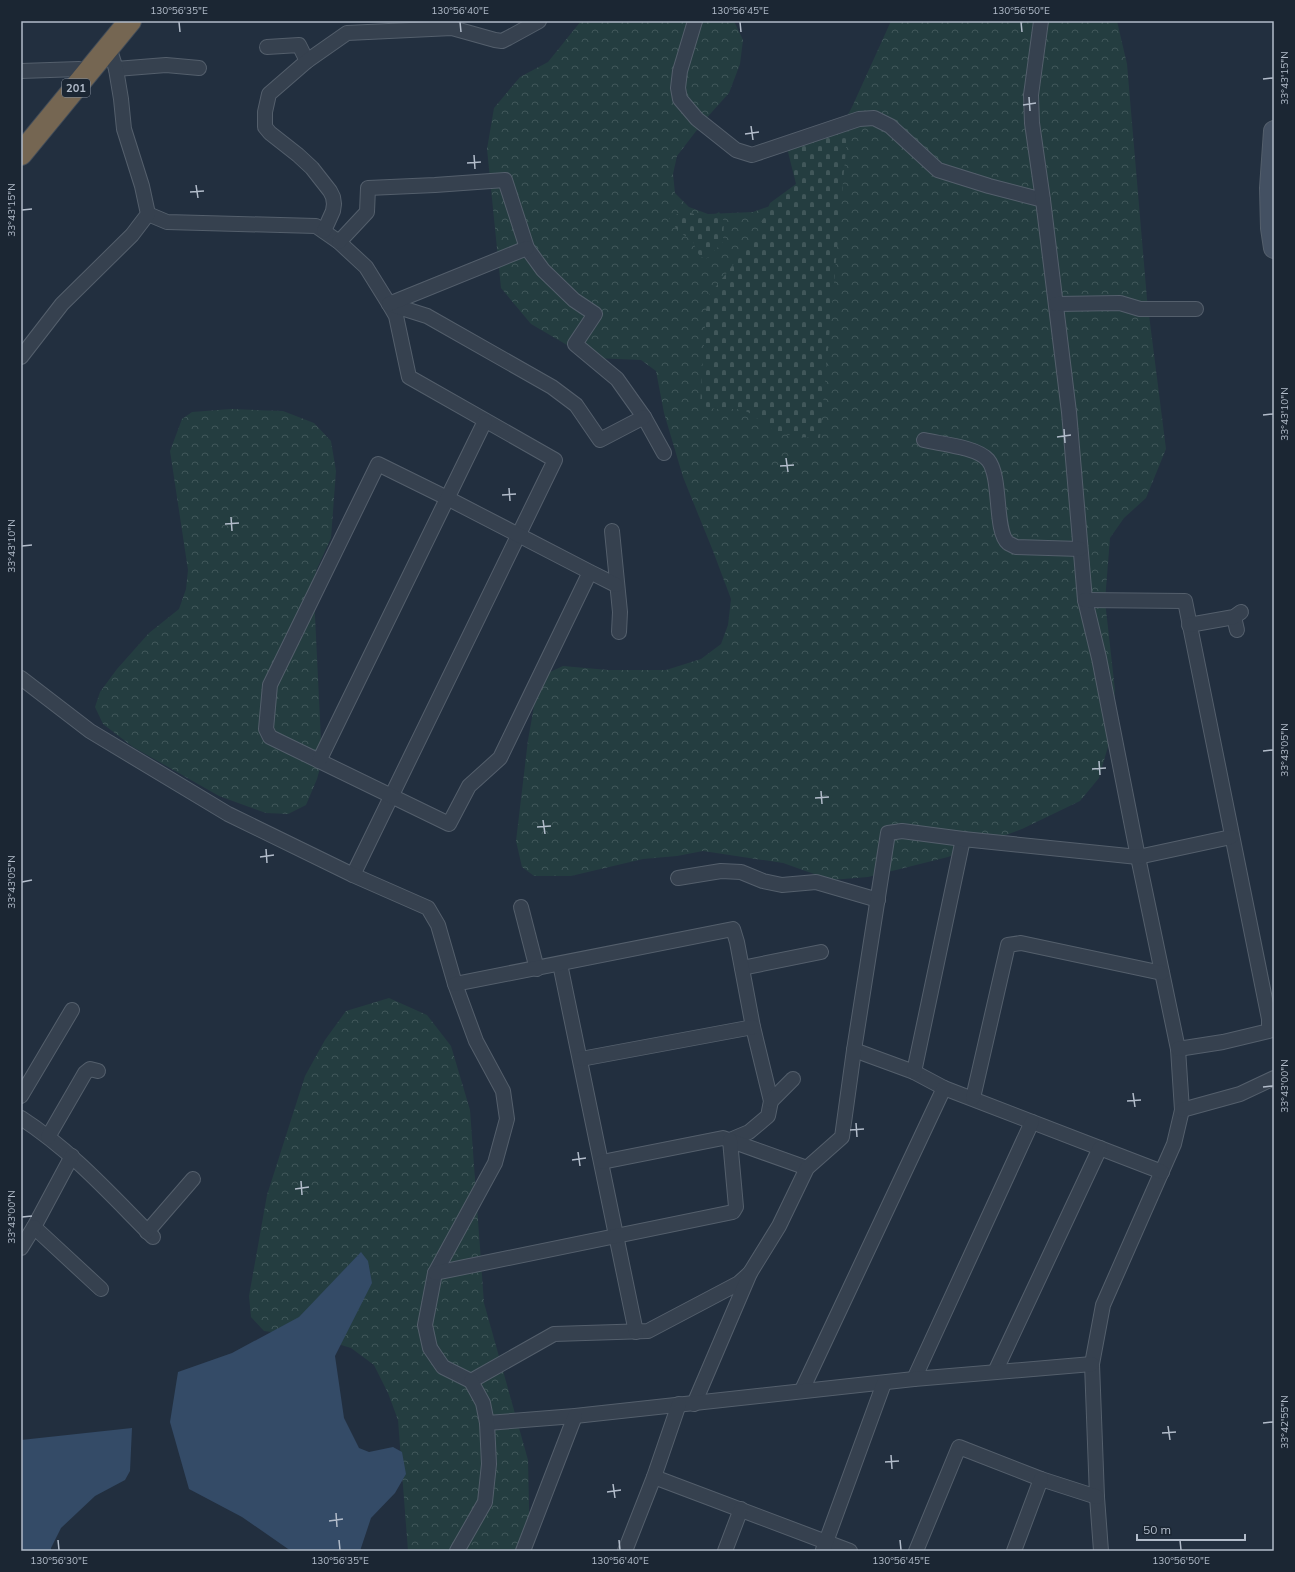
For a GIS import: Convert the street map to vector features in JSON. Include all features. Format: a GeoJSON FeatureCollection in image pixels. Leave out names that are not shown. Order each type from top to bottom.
{"type":"FeatureCollection","features":[{"type":"Feature","properties":{"kind":"highway","name":"201"},"geometry":{"type":"LineString","coordinates":[[21,154],[130,21]]}},
{"type":"Feature","properties":{"kind":"street"},"geometry":{"type":"LineString","coordinates":[[324,231],[333,211],[334,204],[330,191],[312,168],[270,133],[265,127],[264,112],[269,94],[347,27],[452,25],[495,40],[502,40],[539,21]]}},
{"type":"Feature","properties":{"kind":"street"},"geometry":{"type":"LineString","coordinates":[[695,21],[680,71],[678,88],[680,100],[697,118],[736,150],[752,155],[859,119],[874,118],[890,126],[938,170],[989,186],[1043,200]]}},
{"type":"Feature","properties":{"kind":"street"},"geometry":{"type":"LineString","coordinates":[[1041,21],[1031,96],[1032,123],[1069,412],[1085,600],[1099,658],[1178,1049],[1182,1110],[1174,1144],[1102,1305],[1092,1364],[1097,1497],[1101,1551]]}},
{"type":"Feature","properties":{"kind":"street"},"geometry":{"type":"LineString","coordinates":[[267,47],[299,46],[307,61]]}},
{"type":"Feature","properties":{"kind":"street"},"geometry":{"type":"LineString","coordinates":[[21,356],[62,304],[132,236],[148,214],[142,186],[124,129],[116,69],[109,47]]}},
{"type":"Feature","properties":{"kind":"street"},"geometry":{"type":"LineString","coordinates":[[116,69],[166,65],[199,68]]}},
{"type":"Feature","properties":{"kind":"street"},"geometry":{"type":"LineString","coordinates":[[21,72],[79,69],[88,73]]}},
{"type":"Feature","properties":{"kind":"street"},"geometry":{"type":"LineString","coordinates":[[1274,132],[1270,188],[1271,228],[1274,248]]}},
{"type":"Feature","properties":{"kind":"street"},"geometry":{"type":"LineString","coordinates":[[339,242],[367,212],[368,188],[505,180],[526,248],[543,270],[574,300],[595,314],[575,344],[617,379],[644,417],[664,454]]}},
{"type":"Feature","properties":{"kind":"street"},"geometry":{"type":"LineString","coordinates":[[148,214],[167,222],[316,226],[339,242],[366,267],[389,304],[396,316],[409,377],[555,460],[353,875]]}},
{"type":"Feature","properties":{"kind":"street"},"geometry":{"type":"LineString","coordinates":[[389,304],[526,248]]}},
{"type":"Feature","properties":{"kind":"street"},"geometry":{"type":"LineString","coordinates":[[389,304],[427,316],[552,387],[576,405],[600,440],[644,417]]}},
{"type":"Feature","properties":{"kind":"street"},"geometry":{"type":"LineString","coordinates":[[1056,304],[1120,304],[1140,309],[1196,309]]}},
{"type":"Feature","properties":{"kind":"street"},"geometry":{"type":"LineString","coordinates":[[319,762],[485,421]]}},
{"type":"Feature","properties":{"kind":"street"},"geometry":{"type":"LineString","coordinates":[[924,440],[971,450],[987,460],[994,472],[1001,529],[1007,542],[1016,547],[1080,549]]}},
{"type":"Feature","properties":{"kind":"street"},"geometry":{"type":"LineString","coordinates":[[590,572],[500,758],[469,786],[449,824],[270,737],[266,729],[270,685],[378,464],[616,585]]}},
{"type":"Feature","properties":{"kind":"street"},"geometry":{"type":"LineString","coordinates":[[612,531],[616,585],[620,612],[619,632]]}},
{"type":"Feature","properties":{"kind":"street"},"geometry":{"type":"LineString","coordinates":[[1085,600],[1184,601],[1190,625],[1270,1030],[1223,1042],[1178,1049]]}},
{"type":"Feature","properties":{"kind":"street"},"geometry":{"type":"LineString","coordinates":[[1190,625],[1237,620]]}},
{"type":"Feature","properties":{"kind":"street"},"geometry":{"type":"LineString","coordinates":[[21,678],[90,731],[228,814],[353,875],[428,908],[438,925],[455,984],[476,1041],[503,1091],[507,1119],[495,1163],[435,1273],[425,1325],[430,1348],[443,1367],[471,1381],[483,1403],[487,1423],[490,1464],[485,1502],[457,1551]]}},
{"type":"Feature","properties":{"kind":"street"},"geometry":{"type":"LineString","coordinates":[[694,1404],[750,1273],[779,1226],[807,1168],[842,1137],[888,833],[902,831],[963,839],[1138,857],[1231,837]]}},
{"type":"Feature","properties":{"kind":"street"},"geometry":{"type":"LineString","coordinates":[[914,1072],[963,839]]}},
{"type":"Feature","properties":{"kind":"street"},"geometry":{"type":"LineString","coordinates":[[678,878],[720,871],[741,872],[763,881],[782,885],[816,882],[878,900]]}},
{"type":"Feature","properties":{"kind":"street"},"geometry":{"type":"LineString","coordinates":[[521,907],[537,968]]}},
{"type":"Feature","properties":{"kind":"street"},"geometry":{"type":"LineString","coordinates":[[455,984],[733,929],[770,1101],[768,1116],[748,1132],[730,1140]]}},
{"type":"Feature","properties":{"kind":"street"},"geometry":{"type":"LineString","coordinates":[[973,1098],[1008,945],[1021,943],[1162,973]]}},
{"type":"Feature","properties":{"kind":"street"},"geometry":{"type":"LineString","coordinates":[[742,968],[821,952]]}},
{"type":"Feature","properties":{"kind":"street"},"geometry":{"type":"LineString","coordinates":[[560,964],[581,1059],[615,1236],[636,1332]]}},
{"type":"Feature","properties":{"kind":"street"},"geometry":{"type":"LineString","coordinates":[[21,1096],[72,1010]]}},
{"type":"Feature","properties":{"kind":"street"},"geometry":{"type":"LineString","coordinates":[[581,1059],[753,1027]]}},
{"type":"Feature","properties":{"kind":"street"},"geometry":{"type":"LineString","coordinates":[[854,1050],[914,1072],[944,1088],[1162,1172]]}},
{"type":"Feature","properties":{"kind":"street"},"geometry":{"type":"LineString","coordinates":[[48,1137],[84,1073],[90,1069],[98,1071]]}},
{"type":"Feature","properties":{"kind":"street"},"geometry":{"type":"LineString","coordinates":[[1182,1110],[1240,1094],[1274,1078]]}},
{"type":"Feature","properties":{"kind":"street"},"geometry":{"type":"LineString","coordinates":[[770,1101],[793,1079]]}},
{"type":"Feature","properties":{"kind":"street"},"geometry":{"type":"LineString","coordinates":[[802,1390],[944,1088]]}},
{"type":"Feature","properties":{"kind":"street"},"geometry":{"type":"LineString","coordinates":[[21,1118],[72,1156],[150,1234],[193,1179]]}},
{"type":"Feature","properties":{"kind":"street"},"geometry":{"type":"LineString","coordinates":[[914,1379],[1032,1122]]}},
{"type":"Feature","properties":{"kind":"street"},"geometry":{"type":"LineString","coordinates":[[602,1162],[723,1138],[807,1168]]}},
{"type":"Feature","properties":{"kind":"street"},"geometry":{"type":"LineString","coordinates":[[435,1273],[733,1212],[736,1206],[730,1140]]}},
{"type":"Feature","properties":{"kind":"street"},"geometry":{"type":"LineString","coordinates":[[995,1372],[1100,1148]]}},
{"type":"Feature","properties":{"kind":"street"},"geometry":{"type":"LineString","coordinates":[[21,1248],[72,1156]]}},
{"type":"Feature","properties":{"kind":"street"},"geometry":{"type":"LineString","coordinates":[[34,1227],[100,1289]]}},
{"type":"Feature","properties":{"kind":"street"},"geometry":{"type":"LineString","coordinates":[[471,1381],[554,1334],[648,1331],[738,1283],[750,1273]]}},
{"type":"Feature","properties":{"kind":"street"},"geometry":{"type":"LineString","coordinates":[[487,1423],[575,1416],[678,1404],[694,1404],[802,1390],[914,1379],[1092,1364]]}},
{"type":"Feature","properties":{"kind":"street"},"geometry":{"type":"LineString","coordinates":[[824,1547],[884,1383]]}},
{"type":"Feature","properties":{"kind":"street"},"geometry":{"type":"LineString","coordinates":[[625,1551],[654,1477],[678,1404]]}},
{"type":"Feature","properties":{"kind":"street"},"geometry":{"type":"LineString","coordinates":[[523,1551],[575,1416]]}},
{"type":"Feature","properties":{"kind":"street"},"geometry":{"type":"LineString","coordinates":[[916,1551],[959,1447],[1042,1479],[1097,1497]]}},
{"type":"Feature","properties":{"kind":"street"},"geometry":{"type":"LineString","coordinates":[[654,1477],[741,1510],[824,1547],[850,1551]]}},
{"type":"Feature","properties":{"kind":"street"},"geometry":{"type":"LineString","coordinates":[[1014,1551],[1042,1479]]}},
{"type":"Feature","properties":{"kind":"street"},"geometry":{"type":"LineString","coordinates":[[725,1551],[741,1510]]}},
{"type":"Feature","properties":{"kind":"green space"},"geometry":{"type":"Polygon","coordinates":[[[581,21],[734,21],[743,40],[740,64],[729,93],[703,122],[677,156],[673,174],[675,193],[689,207],[708,214],[753,212],[770,206],[822,164],[852,107],[891,21],[1117,21],[1127,64],[1147,299],[1166,449],[1146,498],[1124,518],[1110,538],[1105,601],[1115,690],[1109,743],[1099,778],[1080,801],[1022,829],[948,857],[868,877],[831,880],[783,863],[703,851],[677,856],[643,859],[571,876],[534,876],[522,867],[516,841],[528,740],[536,695],[550,672],[563,666],[608,670],[666,670],[701,659],[721,644],[728,625],[731,599],[683,477],[664,413],[656,371],[641,360],[594,358],[567,345],[531,324],[501,288],[487,149],[494,108],[520,77],[548,62],[581,21]]]}},
{"type":"Feature","properties":{"kind":"green space"},"geometry":{"type":"Polygon","coordinates":[[[848,127],[820,438],[798,437],[776,432],[748,412],[737,409],[715,409],[700,405],[707,298],[757,234],[770,203],[796,184],[787,148],[848,127]]]}},
{"type":"Feature","properties":{"kind":"green space"},"geometry":{"type":"Polygon","coordinates":[[[685,211],[708,219],[719,212],[724,221],[723,242],[706,259],[701,257],[697,252],[693,241],[678,231],[669,218],[685,211]]]}},
{"type":"Feature","properties":{"kind":"green space"},"geometry":{"type":"Polygon","coordinates":[[[231,409],[283,411],[314,423],[331,441],[336,471],[331,538],[316,571],[314,595],[322,761],[317,779],[306,805],[288,814],[266,813],[219,796],[133,747],[103,724],[95,707],[100,692],[117,669],[149,633],[179,609],[186,589],[188,570],[170,451],[182,419],[192,412],[231,409]]]}},
{"type":"Feature","properties":{"kind":"green space"},"geometry":{"type":"Polygon","coordinates":[[[389,998],[427,1015],[451,1046],[470,1110],[484,1303],[528,1460],[530,1551],[408,1551],[398,1420],[388,1393],[374,1365],[351,1348],[318,1338],[264,1331],[251,1317],[249,1296],[267,1195],[305,1076],[325,1040],[346,1011],[389,998]]]}},
{"type":"Feature","properties":{"kind":"water"},"geometry":{"type":"Polygon","coordinates":[[[361,1252],[368,1261],[372,1283],[335,1356],[344,1418],[359,1448],[369,1452],[393,1447],[402,1452],[406,1474],[395,1493],[371,1518],[360,1551],[291,1551],[242,1517],[189,1489],[170,1422],[178,1372],[232,1353],[299,1317],[361,1252]]]}},
{"type":"Feature","properties":{"kind":"water"},"geometry":{"type":"Polygon","coordinates":[[[132,1428],[130,1471],[125,1480],[95,1496],[61,1528],[51,1551],[21,1551],[21,1440],[132,1428]]]}}]}
